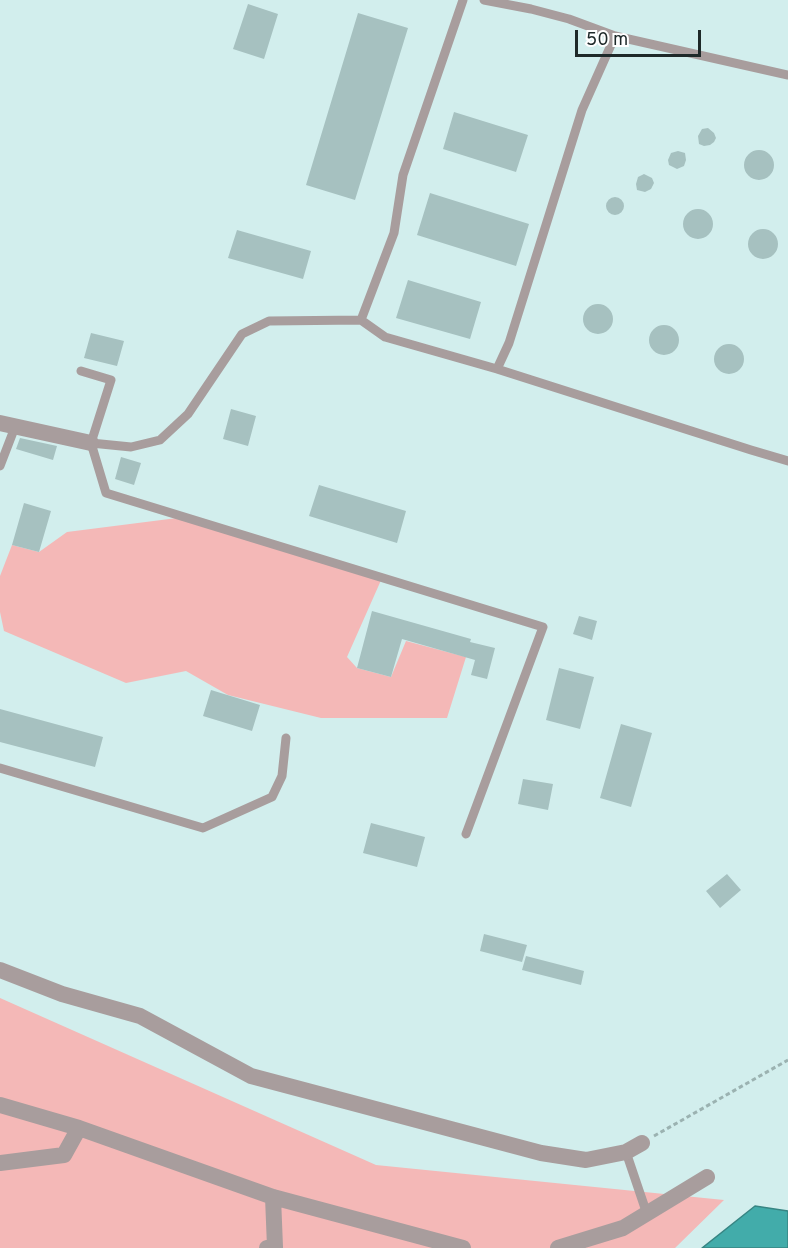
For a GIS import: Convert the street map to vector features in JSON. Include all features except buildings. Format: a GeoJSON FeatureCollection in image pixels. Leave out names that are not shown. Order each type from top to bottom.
{"type":"FeatureCollection","features":[{"type":"Feature","properties":{"kind":"street"},"geometry":{"type":"LineString","coordinates":[[7,425],[91,443]]}},
{"type":"Feature","properties":{"kind":"street"},"geometry":{"type":"LineString","coordinates":[[0,970],[62,994],[140,1016],[251,1076],[541,1153],[586,1160],[626,1152],[642,1143]]}},
{"type":"Feature","properties":{"kind":"street"},"geometry":{"type":"LineString","coordinates":[[0,1105],[79,1128],[273,1197],[463,1248]]}},
{"type":"Feature","properties":{"kind":"street"},"geometry":{"type":"LineString","coordinates":[[0,1163],[64,1155],[79,1128]]}},
{"type":"Feature","properties":{"kind":"street"},"geometry":{"type":"LineString","coordinates":[[558,1248],[623,1228],[707,1177]]}},
{"type":"Feature","properties":{"kind":"street"},"geometry":{"type":"LineString","coordinates":[[267,1248],[274,1247],[273,1197]]}},
{"type":"Feature","properties":{"kind":"lane"},"geometry":{"type":"LineString","coordinates":[[361,320],[394,233],[403,175],[463,0]]}},
{"type":"Feature","properties":{"kind":"lane"},"geometry":{"type":"LineString","coordinates":[[484,0],[541,11],[615,36],[788,75]]}},
{"type":"Feature","properties":{"kind":"lane"},"geometry":{"type":"LineString","coordinates":[[497,369],[509,343],[582,110],[615,36]]}},
{"type":"Feature","properties":{"kind":"lane"},"geometry":{"type":"LineString","coordinates":[[91,443],[131,447],[160,440],[188,414],[242,334],[269,321],[361,320],[385,337],[497,369],[788,461]]}},
{"type":"Feature","properties":{"kind":"lane"},"geometry":{"type":"LineString","coordinates":[[81,371],[111,380],[91,443],[106,493],[543,627],[466,834]]}},
{"type":"Feature","properties":{"kind":"lane"},"geometry":{"type":"LineString","coordinates":[[0,466],[7,425]]}},
{"type":"Feature","properties":{"kind":"lane"},"geometry":{"type":"LineString","coordinates":[[0,768],[203,828],[272,797],[282,776],[286,738]]}},
{"type":"Feature","properties":{"kind":"lane"},"geometry":{"type":"LineString","coordinates":[[626,1152],[647,1214]]}},
{"type":"Feature","properties":{"kind":"path"},"geometry":{"type":"LineString","coordinates":[[642,1143],[788,1060]]}},
{"type":"Feature","properties":{"kind":"shaded area"},"geometry":{"type":"Polygon","coordinates":[[[185,517],[382,578],[347,657],[357,668],[391,677],[406,641],[466,657],[447,718],[321,718],[228,695],[186,671],[126,683],[4,631],[0,612],[0,576],[12,545],[39,552],[67,532],[185,517]]]}},
{"type":"Feature","properties":{"kind":"shaded area"},"geometry":{"type":"Polygon","coordinates":[[[0,998],[376,1165],[724,1200],[675,1248],[0,1248],[0,998]]]}},
{"type":"Feature","properties":{"kind":"water"},"geometry":{"type":"Polygon","coordinates":[[[755,1206],[788,1211],[788,1248],[702,1248],[755,1206]]]}}]}
